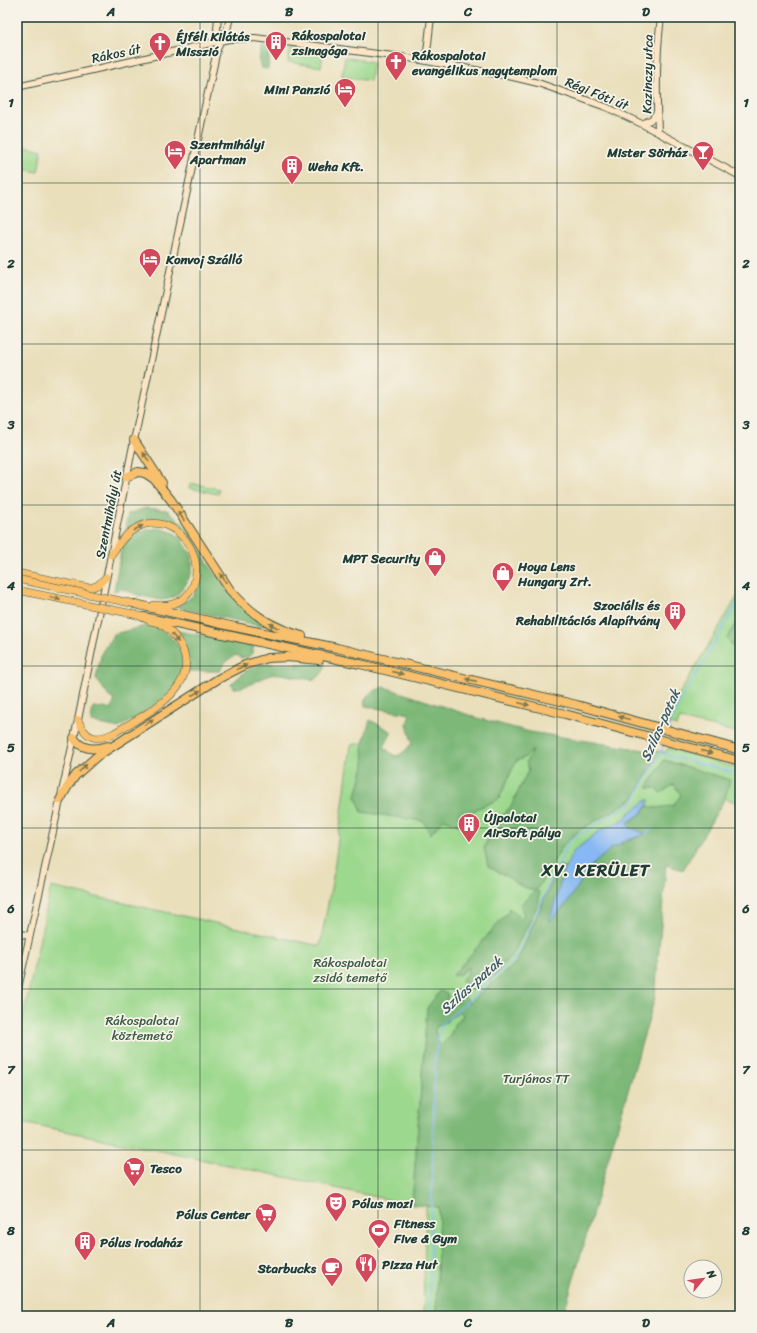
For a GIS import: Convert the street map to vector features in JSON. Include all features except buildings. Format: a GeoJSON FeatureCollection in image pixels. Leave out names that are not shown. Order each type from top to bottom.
{"type":"FeatureCollection","features":[{"type":"Feature","properties":{"kind":"highway"},"geometry":{"type":"LineString","coordinates":[[134,440],[163,484],[171,500]]}},
{"type":"Feature","properties":{"kind":"highway"},"geometry":{"type":"LineString","coordinates":[[126,477],[138,472],[154,479],[171,500],[230,590],[256,616],[277,627],[300,636],[331,644],[337,648]]}},
{"type":"Feature","properties":{"kind":"highway"},"geometry":{"type":"LineString","coordinates":[[135,604],[235,628],[337,648],[577,705],[740,750]]}},
{"type":"Feature","properties":{"kind":"highway"},"geometry":{"type":"LineString","coordinates":[[144,616],[360,664],[565,714],[740,761]]}},
{"type":"Feature","properties":{"kind":"highway"},"geometry":{"type":"LineString","coordinates":[[60,800],[68,786],[86,764],[116,743],[218,679],[245,665],[268,658],[288,657],[310,658],[352,666],[360,664]]}},
{"type":"Feature","properties":{"kind":"highway"},"geometry":{"type":"LineString","coordinates":[[74,738],[79,745],[90,748],[107,747],[116,743]]}},
{"type":"Feature","properties":{"kind":"main road"},"geometry":{"type":"LineString","coordinates":[[218,17],[217,29],[220,41]]}},
{"type":"Feature","properties":{"kind":"main road","name":"Szentmihályi út"},"geometry":{"type":"LineString","coordinates":[[17,993],[78,720],[126,477],[214,59],[220,41],[227,30],[230,17]]}},
{"type":"Feature","properties":{"kind":"main road"},"geometry":{"type":"LineString","coordinates":[[426,61],[430,17]]}},
{"type":"Feature","properties":{"kind":"main road","name":"Kazinczy utca"},"geometry":{"type":"LineString","coordinates":[[658,131],[658,42],[661,17]]}},
{"type":"Feature","properties":{"kind":"main road","name":"Régi Fóti út"},"geometry":{"type":"LineString","coordinates":[[220,41],[255,38],[426,61],[538,83],[606,108],[658,131],[740,176]]}},
{"type":"Feature","properties":{"kind":"main road","name":"Rákos út"},"geometry":{"type":"LineString","coordinates":[[17,87],[220,41]]}},
{"type":"Feature","properties":{"kind":"main road"},"geometry":{"type":"LineString","coordinates":[[642,124],[652,119],[657,112]]}},
{"type":"Feature","properties":{"kind":"main road"},"geometry":{"type":"LineString","coordinates":[[17,579],[135,604],[163,606],[172,605],[186,597],[195,582],[196,560],[192,549],[180,533],[160,524],[151,523],[135,528],[120,542],[111,555]]}},
{"type":"Feature","properties":{"kind":"main road"},"geometry":{"type":"LineString","coordinates":[[17,573],[90,588],[98,585],[106,577]]}},
{"type":"Feature","properties":{"kind":"main road"},"geometry":{"type":"LineString","coordinates":[[17,590],[144,616],[150,621],[165,627],[173,634],[181,647],[186,666],[182,683],[169,698],[106,737],[97,738],[89,736],[84,731],[78,720]]}},
{"type":"Feature","properties":{"kind":"main road"},"geometry":{"type":"LineString","coordinates":[[17,933],[29,936]]}},
{"type":"Feature","properties":{"kind":"green space"},"geometry":{"type":"Polygon","coordinates":[[[261,47],[270,50],[268,69],[262,68],[259,62],[261,47]]]}},
{"type":"Feature","properties":{"kind":"green space"},"geometry":{"type":"Polygon","coordinates":[[[290,48],[323,53],[321,67],[288,62],[290,48]]]}},
{"type":"Feature","properties":{"kind":"green space"},"geometry":{"type":"Polygon","coordinates":[[[345,57],[373,62],[370,81],[342,76],[345,57]]]}},
{"type":"Feature","properties":{"kind":"green space"},"geometry":{"type":"Polygon","coordinates":[[[26,146],[42,150],[38,172],[22,169],[26,146]]]}},
{"type":"Feature","properties":{"kind":"green space"},"geometry":{"type":"Polygon","coordinates":[[[190,483],[219,489],[218,494],[189,488],[190,483]]]}},
{"type":"Feature","properties":{"kind":"green space"},"geometry":{"type":"Polygon","coordinates":[[[146,508],[167,510],[186,527],[211,568],[243,608],[266,625],[261,626],[177,607],[193,596],[202,581],[200,563],[195,546],[182,533],[166,521],[153,518],[135,524],[125,533],[128,514],[146,508]]]}},
{"type":"Feature","properties":{"kind":"green space"},"geometry":{"type":"Polygon","coordinates":[[[159,528],[174,533],[182,539],[192,556],[192,571],[186,584],[177,595],[161,600],[141,596],[122,589],[114,591],[122,545],[131,536],[140,531],[159,528]]]}},
{"type":"Feature","properties":{"kind":"green space"},"geometry":{"type":"Polygon","coordinates":[[[740,592],[740,616],[727,638],[737,648],[740,646],[740,733],[680,719],[677,726],[666,723],[675,701],[740,592]]]}},
{"type":"Feature","properties":{"kind":"green space"},"geometry":{"type":"Polygon","coordinates":[[[740,616],[740,646],[734,648],[727,638],[740,616]]]}},
{"type":"Feature","properties":{"kind":"green space"},"geometry":{"type":"Polygon","coordinates":[[[149,625],[165,632],[172,638],[180,649],[182,656],[182,670],[178,684],[159,702],[119,728],[91,722],[93,707],[111,709],[115,700],[109,697],[96,678],[102,652],[114,634],[149,625]]]}},
{"type":"Feature","properties":{"kind":"green space"},"geometry":{"type":"Polygon","coordinates":[[[177,631],[254,645],[252,654],[248,657],[241,658],[237,655],[229,659],[220,671],[187,671],[186,650],[182,641],[175,633],[177,631]]]}},
{"type":"Feature","properties":{"kind":"green space"},"geometry":{"type":"Polygon","coordinates":[[[263,664],[325,664],[322,673],[316,679],[306,679],[275,674],[264,677],[244,687],[233,688],[231,684],[246,671],[263,664]]]}},
{"type":"Feature","properties":{"kind":"green space"},"geometry":{"type":"Polygon","coordinates":[[[384,687],[481,719],[530,732],[644,750],[653,764],[633,799],[580,830],[564,844],[536,891],[539,892],[539,902],[513,954],[492,979],[481,976],[476,981],[464,986],[462,980],[468,972],[468,967],[460,974],[452,976],[508,912],[509,908],[521,918],[524,915],[520,905],[535,891],[521,886],[488,866],[484,847],[499,819],[511,806],[529,769],[526,762],[533,750],[524,758],[516,761],[499,799],[476,809],[461,826],[444,819],[430,834],[423,821],[362,812],[356,796],[364,766],[363,743],[370,720],[392,732],[384,747],[393,755],[398,756],[412,743],[407,723],[410,714],[365,706],[367,696],[384,687]]]}},
{"type":"Feature","properties":{"kind":"green space","name":"Rákospalotai köztemető"},"geometry":{"type":"Polygon","coordinates":[[[363,743],[364,766],[356,796],[362,812],[423,821],[444,819],[461,826],[476,809],[499,799],[516,761],[524,758],[534,748],[529,769],[511,806],[499,819],[484,847],[488,866],[521,886],[542,880],[564,844],[580,830],[618,808],[653,764],[657,751],[666,752],[668,748],[740,769],[740,804],[725,798],[730,780],[664,760],[648,788],[655,788],[661,793],[674,784],[681,795],[673,806],[654,808],[648,806],[649,800],[628,814],[625,819],[599,831],[573,852],[564,871],[561,865],[558,870],[558,876],[554,877],[515,964],[469,1003],[466,998],[459,1002],[449,1004],[446,1003],[440,991],[427,1008],[412,1205],[17,1121],[17,1046],[51,887],[320,946],[333,877],[351,745],[363,743]],[[509,908],[508,912],[453,975],[460,974],[469,967],[468,972],[462,980],[476,981],[481,976],[492,979],[513,954],[531,919],[524,915],[521,919],[509,908]]]}},
{"type":"Feature","properties":{"kind":"green space","name":"Turjános TT"},"geometry":{"type":"Polygon","coordinates":[[[664,760],[730,780],[725,798],[683,870],[666,865],[655,997],[563,1316],[436,1316],[439,1207],[412,1205],[427,1008],[440,991],[448,994],[446,1003],[457,1003],[464,995],[469,1003],[515,964],[551,883],[554,877],[558,876],[560,865],[564,871],[550,921],[566,904],[592,865],[612,848],[645,834],[629,827],[628,822],[639,816],[648,806],[654,808],[673,806],[681,795],[674,784],[661,793],[655,788],[647,788],[664,760]],[[459,1011],[446,1022],[436,1027],[435,1032],[440,1046],[450,1036],[455,1023],[463,1016],[459,1011]]]}},
{"type":"Feature","properties":{"kind":"green space"},"geometry":{"type":"Polygon","coordinates":[[[459,1011],[463,1016],[455,1023],[450,1036],[440,1046],[435,1032],[436,1027],[446,1022],[459,1011]]]}},
{"type":"Feature","properties":{"kind":"green space"},"geometry":{"type":"Polygon","coordinates":[[[426,1206],[439,1207],[436,1316],[423,1316],[426,1206]]]}},
{"type":"Feature","properties":{"kind":"water"},"geometry":{"type":"Polygon","coordinates":[[[649,799],[644,810],[628,822],[629,827],[646,834],[625,841],[612,848],[592,865],[566,904],[549,922],[564,871],[573,852],[599,831],[625,819],[628,814],[649,799]]]}},
{"type":"Feature","properties":{"kind":"waterway","name":"Szilas-patak"},"geometry":{"type":"LineString","coordinates":[[669,728],[682,699],[740,598]]}},
{"type":"Feature","properties":{"kind":"waterway","name":"Szilas-patak"},"geometry":{"type":"LineString","coordinates":[[429,1316],[435,1055],[441,1025],[513,961],[518,954],[567,845],[571,840],[633,802],[661,752],[664,743]]}},
{"type":"Feature","properties":{"kind":"waterway"},"geometry":{"type":"LineString","coordinates":[[661,752],[673,757],[740,774]]}},
{"type":"Feature","properties":{"kind":"waterway"},"geometry":{"type":"LineString","coordinates":[[646,834],[652,829]]}},
{"type":"Feature","properties":{"kind":"place","name":"Éjféli Kilátás Misszió"},"geometry":{"type":"Point","coordinates":[160,62]}},
{"type":"Feature","properties":{"kind":"place","name":"Rákospalotai zsinagóga"},"geometry":{"type":"Point","coordinates":[276,62]}},
{"type":"Feature","properties":{"kind":"place","name":"Rákospalotai evangélikus nagytemplom"},"geometry":{"type":"Point","coordinates":[396,82]}},
{"type":"Feature","properties":{"kind":"place","name":"Mini Panzió"},"geometry":{"type":"Point","coordinates":[345,108]}},
{"type":"Feature","properties":{"kind":"place","name":"Szentmihályi Apartman"},"geometry":{"type":"Point","coordinates":[175,170]}},
{"type":"Feature","properties":{"kind":"place","name":"Mister Sörház"},"geometry":{"type":"Point","coordinates":[703,172]}},
{"type":"Feature","properties":{"kind":"place","name":"Weha Kft."},"geometry":{"type":"Point","coordinates":[292,186]}},
{"type":"Feature","properties":{"kind":"place","name":"Konvoj Szálló"},"geometry":{"type":"Point","coordinates":[150,278]}},
{"type":"Feature","properties":{"kind":"place","name":"MPT Security"},"geometry":{"type":"Point","coordinates":[435,578]}},
{"type":"Feature","properties":{"kind":"place","name":"Hoya Lens Hungary Zrt."},"geometry":{"type":"Point","coordinates":[503,592]}},
{"type":"Feature","properties":{"kind":"place","name":"Szociális és Rehabilitációs Alapítvány"},"geometry":{"type":"Point","coordinates":[675,632]}},
{"type":"Feature","properties":{"kind":"place","name":"Újpalotai AirSoft pálya"},"geometry":{"type":"Point","coordinates":[469,844]}},
{"type":"Feature","properties":{"kind":"place","name":"Tesco"},"geometry":{"type":"Point","coordinates":[134,1188]}},
{"type":"Feature","properties":{"kind":"place","name":"Pólus mozi"},"geometry":{"type":"Point","coordinates":[336,1222]}},
{"type":"Feature","properties":{"kind":"place","name":"Pólus Center"},"geometry":{"type":"Point","coordinates":[266,1234]}},
{"type":"Feature","properties":{"kind":"place","name":"Fitness Five & Gym"},"geometry":{"type":"Point","coordinates":[379,1250]}},
{"type":"Feature","properties":{"kind":"place","name":"Pólus irodaház"},"geometry":{"type":"Point","coordinates":[85,1262]}},
{"type":"Feature","properties":{"kind":"place","name":"Pizza Hut"},"geometry":{"type":"Point","coordinates":[366,1284]}},
{"type":"Feature","properties":{"kind":"place","name":"Starbucks"},"geometry":{"type":"Point","coordinates":[332,1288]}},
{"type":"Feature","properties":{"kind":"district","name":"XV. KERÜLET"},"geometry":{"type":"Point","coordinates":[596,870]}},
{"type":"Feature","properties":{"kind":"park label","name":"Rákospalotai zsidó temető"},"geometry":{"type":"Point","coordinates":[350,970]}}]}
